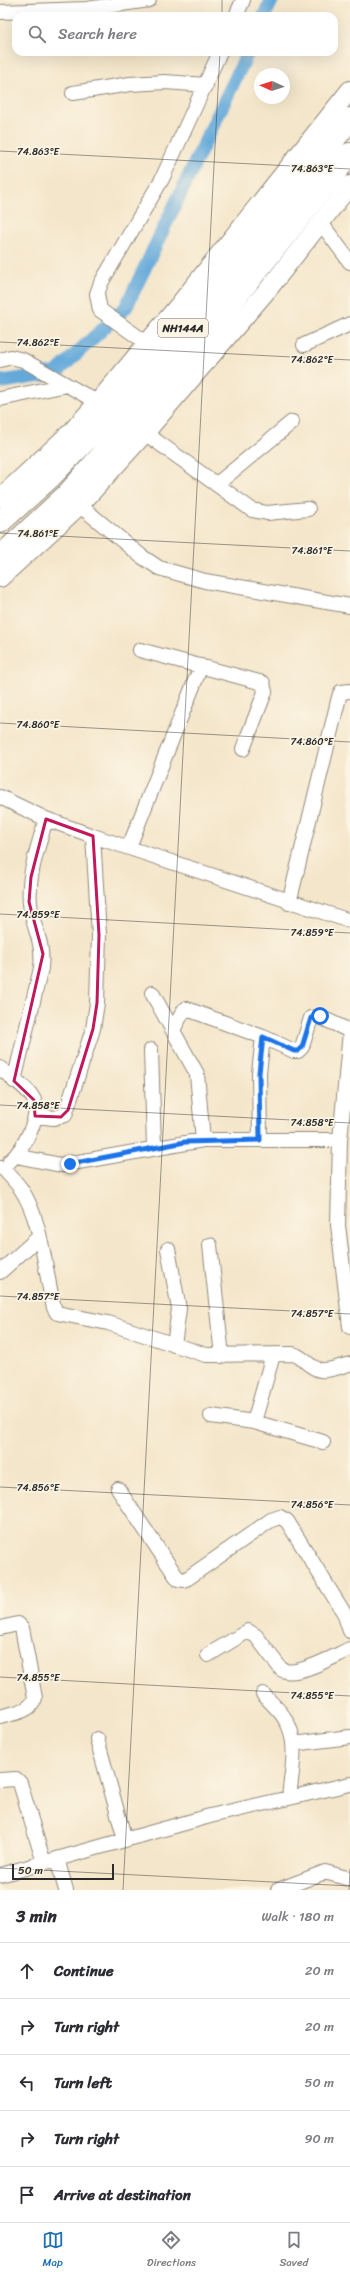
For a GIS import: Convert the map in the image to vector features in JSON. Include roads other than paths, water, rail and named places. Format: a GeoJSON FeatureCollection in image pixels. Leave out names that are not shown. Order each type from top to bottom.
{"type":"FeatureCollection","features":[{"type":"Feature","properties":{"kind":"highway","name":"NH144A"},"geometry":{"type":"LineString","coordinates":[[0,557],[73,500],[122,417],[155,349],[350,119]]}},
{"type":"Feature","properties":{"kind":"highway","name":"NH144A"},"geometry":{"type":"LineString","coordinates":[[0,522],[49,478],[178,369],[350,154]]}},
{"type":"Feature","properties":{"kind":"street"},"geometry":{"type":"LineString","coordinates":[[0,12],[87,9],[149,0]]}},
{"type":"Feature","properties":{"kind":"street"},"geometry":{"type":"LineString","coordinates":[[238,12],[243,0]]}},
{"type":"Feature","properties":{"kind":"street"},"geometry":{"type":"LineString","coordinates":[[218,56],[162,179],[101,283],[97,294],[100,310],[155,349],[350,90]]}},
{"type":"Feature","properties":{"kind":"street"},"geometry":{"type":"LineString","coordinates":[[73,93],[130,84],[165,82],[206,85]]}},
{"type":"Feature","properties":{"kind":"street"},"geometry":{"type":"LineString","coordinates":[[0,498],[73,430],[122,417],[270,287],[350,186]]}},
{"type":"Feature","properties":{"kind":"street"},"geometry":{"type":"LineString","coordinates":[[320,223],[350,262]]}},
{"type":"Feature","properties":{"kind":"street"},"geometry":{"type":"LineString","coordinates":[[304,345],[350,324]]}},
{"type":"Feature","properties":{"kind":"street"},"geometry":{"type":"LineString","coordinates":[[0,360],[11,357],[23,360],[122,417],[258,512],[279,513],[308,509]]}},
{"type":"Feature","properties":{"kind":"street"},"geometry":{"type":"LineString","coordinates":[[0,399],[67,385]]}},
{"type":"Feature","properties":{"kind":"street"},"geometry":{"type":"LineString","coordinates":[[217,484],[292,422]]}},
{"type":"Feature","properties":{"kind":"street"},"geometry":{"type":"LineString","coordinates":[[0,578],[73,500],[141,556],[159,568],[205,581],[350,606]]}},
{"type":"Feature","properties":{"kind":"street"},"geometry":{"type":"LineString","coordinates":[[140,650],[263,682],[265,692],[243,749]]}},
{"type":"Feature","properties":{"kind":"street"},"geometry":{"type":"LineString","coordinates":[[130,847],[202,666]]}},
{"type":"Feature","properties":{"kind":"street"},"geometry":{"type":"LineString","coordinates":[[289,903],[339,697],[341,692],[350,691]]}},
{"type":"Feature","properties":{"kind":"street"},"geometry":{"type":"LineString","coordinates":[[0,797],[46,819],[93,836],[130,847],[289,903],[350,921]]}},
{"type":"Feature","properties":{"kind":"street"},"geometry":{"type":"LineString","coordinates":[[14,1081],[42,961],[41,941],[31,912],[30,891],[46,819]]}},
{"type":"Feature","properties":{"kind":"street"},"geometry":{"type":"LineString","coordinates":[[35,1116],[54,1118],[65,1115],[94,1023],[99,953],[93,836]]}},
{"type":"Feature","properties":{"kind":"street"},"geometry":{"type":"LineString","coordinates":[[152,993],[197,1074],[202,1140]]}},
{"type":"Feature","properties":{"kind":"street"},"geometry":{"type":"LineString","coordinates":[[173,1030],[184,1010],[187,1009],[263,1037],[294,1051],[298,1051],[302,1047],[311,1018],[315,1016],[320,1016],[350,1032],[346,1120],[340,1140],[338,1225],[347,1274],[350,1327]]}},
{"type":"Feature","properties":{"kind":"street"},"geometry":{"type":"LineString","coordinates":[[260,1140],[259,1073],[263,1037]]}},
{"type":"Feature","properties":{"kind":"street"},"geometry":{"type":"LineString","coordinates":[[151,1050],[154,1147]]}},
{"type":"Feature","properties":{"kind":"street"},"geometry":{"type":"LineString","coordinates":[[0,1068],[29,1093],[34,1100],[35,1116],[23,1147],[16,1156],[1,1168],[21,1189],[32,1214],[39,1237],[54,1308],[58,1313],[108,1323],[206,1355],[296,1355],[318,1370],[350,1364]]}},
{"type":"Feature","properties":{"kind":"street"},"geometry":{"type":"LineString","coordinates":[[16,1156],[61,1165],[154,1147],[202,1140],[340,1140]]}},
{"type":"Feature","properties":{"kind":"street"},"geometry":{"type":"LineString","coordinates":[[0,1272],[39,1237]]}},
{"type":"Feature","properties":{"kind":"street"},"geometry":{"type":"LineString","coordinates":[[210,1245],[222,1356]]}},
{"type":"Feature","properties":{"kind":"street"},"geometry":{"type":"LineString","coordinates":[[168,1249],[179,1309],[174,1345]]}},
{"type":"Feature","properties":{"kind":"street"},"geometry":{"type":"LineString","coordinates":[[254,1422],[272,1355]]}},
{"type":"Feature","properties":{"kind":"street"},"geometry":{"type":"LineString","coordinates":[[211,1416],[254,1422],[323,1442]]}},
{"type":"Feature","properties":{"kind":"street"},"geometry":{"type":"LineString","coordinates":[[118,1489],[178,1580],[188,1578],[272,1520],[280,1517],[287,1520],[344,1613],[350,1631]]}},
{"type":"Feature","properties":{"kind":"street"},"geometry":{"type":"LineString","coordinates":[[344,1613],[350,1599]]}},
{"type":"Feature","properties":{"kind":"street"},"geometry":{"type":"LineString","coordinates":[[0,1628],[11,1624],[18,1624],[22,1628],[35,1698],[33,1705],[27,1709],[0,1716]]}},
{"type":"Feature","properties":{"kind":"street"},"geometry":{"type":"LineString","coordinates":[[208,1655],[248,1631],[256,1636],[281,1669],[286,1673],[297,1672],[350,1648]]}},
{"type":"Feature","properties":{"kind":"street"},"geometry":{"type":"LineString","coordinates":[[263,1694],[285,1718],[291,1730],[293,1744],[289,1798]]}},
{"type":"Feature","properties":{"kind":"street"},"geometry":{"type":"LineString","coordinates":[[293,1744],[350,1737]]}},
{"type":"Feature","properties":{"kind":"street"},"geometry":{"type":"LineString","coordinates":[[97,1739],[125,1840]]}},
{"type":"Feature","properties":{"kind":"street"},"geometry":{"type":"LineString","coordinates":[[0,1780],[10,1778],[16,1779],[20,1783],[51,1861],[66,1890]]}},
{"type":"Feature","properties":{"kind":"street"},"geometry":{"type":"LineString","coordinates":[[0,1875],[210,1816],[350,1784]]}},
{"type":"Feature","properties":{"kind":"street"},"geometry":{"type":"LineString","coordinates":[[278,1890],[325,1872],[350,1879]]}},
{"type":"Feature","properties":{"kind":"waterway"},"geometry":{"type":"LineString","coordinates":[[266,12],[272,0]]}},
{"type":"Feature","properties":{"kind":"waterway"},"geometry":{"type":"LineString","coordinates":[[0,382],[56,373],[126,307],[246,56]]}}]}
